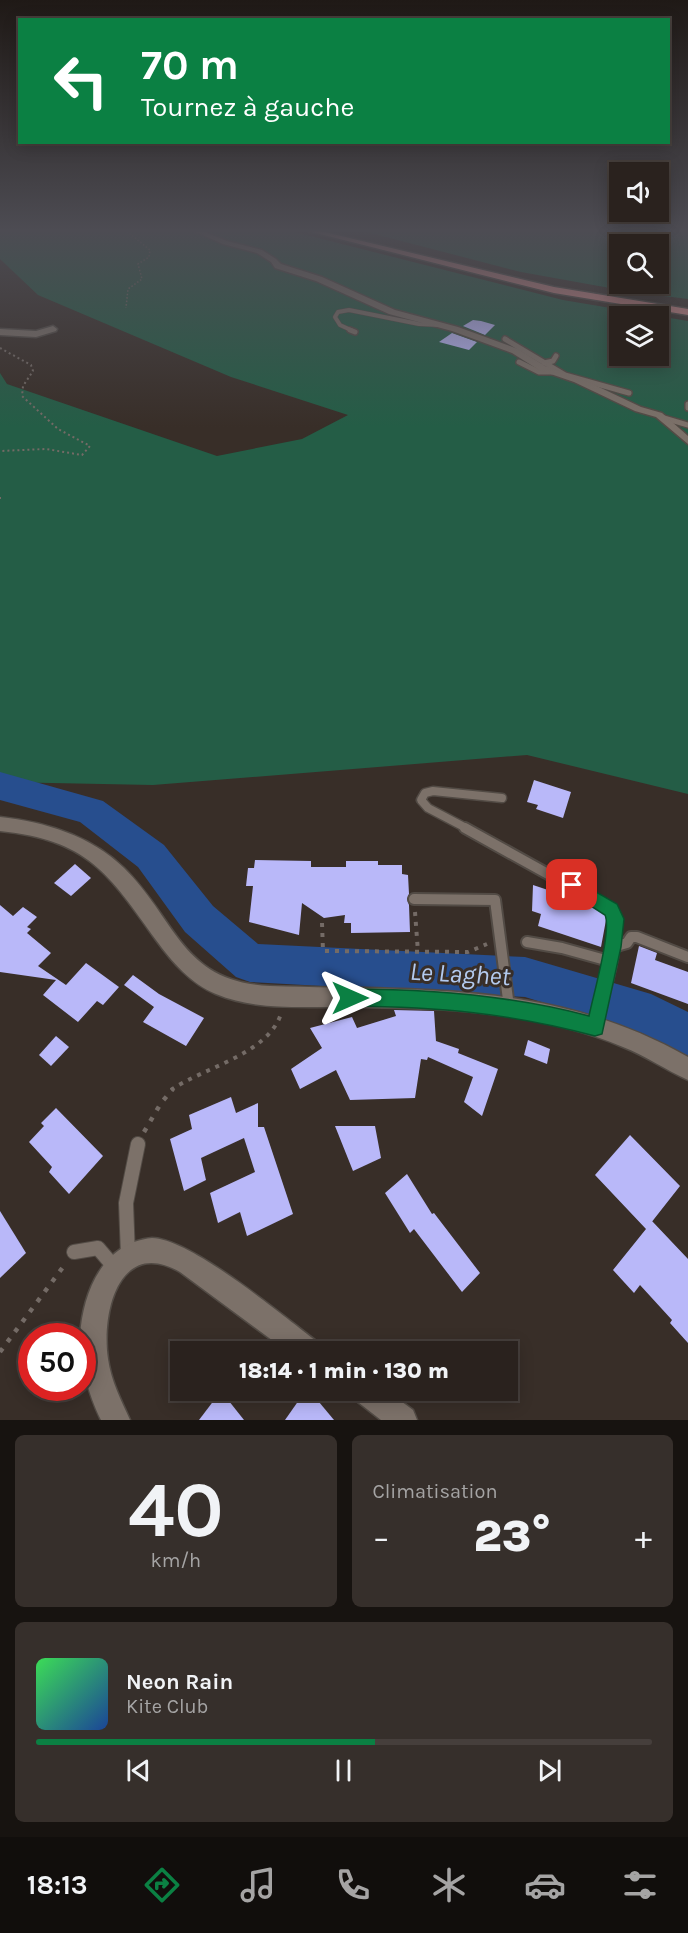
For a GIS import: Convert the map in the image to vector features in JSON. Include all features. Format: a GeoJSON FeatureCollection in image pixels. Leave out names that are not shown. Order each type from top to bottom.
{"type":"FeatureCollection","features":[{"type":"Feature","properties":{"kind":"highway"},"geometry":{"type":"LineString","coordinates":[[592,295],[688,312]]}},
{"type":"Feature","properties":{"kind":"highway"},"geometry":{"type":"LineString","coordinates":[[618,295],[688,306]]}},
{"type":"Feature","properties":{"kind":"street"},"geometry":{"type":"LineString","coordinates":[[354,295],[384,309],[440,325],[515,351],[552,372],[565,375],[621,402],[664,418],[669,426],[688,441]]}},
{"type":"Feature","properties":{"kind":"street"},"geometry":{"type":"LineString","coordinates":[[0,332],[36,334],[53,329]]}},
{"type":"Feature","properties":{"kind":"street"},"geometry":{"type":"LineString","coordinates":[[0,824],[41,830],[85,848],[119,875],[174,948],[208,981],[249,995],[508,1001],[548,1014],[597,1021],[688,1069]]}},
{"type":"Feature","properties":{"kind":"street"},"geometry":{"type":"LineString","coordinates":[[116,1420],[97,1381],[93,1327],[104,1283],[122,1262],[147,1250],[162,1251],[178,1258],[207,1276],[295,1341]]}},
{"type":"Feature","properties":{"kind":"street"},"geometry":{"type":"LineString","coordinates":[[378,1401],[403,1420]]}},
{"type":"Feature","properties":{"kind":"lane"},"geometry":{"type":"LineString","coordinates":[[355,332],[340,325],[335,318],[338,312],[350,310],[419,324],[440,325]]}},
{"type":"Feature","properties":{"kind":"lane"},"geometry":{"type":"LineString","coordinates":[[505,339],[565,375],[629,393]]}},
{"type":"Feature","properties":{"kind":"lane"},"geometry":{"type":"LineString","coordinates":[[544,363],[553,361],[556,356]]}},
{"type":"Feature","properties":{"kind":"lane"},"geometry":{"type":"LineString","coordinates":[[519,362],[536,372],[545,374],[552,372]]}},
{"type":"Feature","properties":{"kind":"lane"},"geometry":{"type":"LineString","coordinates":[[664,418],[688,425]]}},
{"type":"Feature","properties":{"kind":"lane"},"geometry":{"type":"LineString","coordinates":[[501,798],[433,791],[425,793],[421,800],[428,808],[611,909],[616,919],[613,947],[597,1021]]}},
{"type":"Feature","properties":{"kind":"lane"},"geometry":{"type":"LineString","coordinates":[[414,898],[495,900],[508,1001]]}},
{"type":"Feature","properties":{"kind":"lane"},"geometry":{"type":"LineString","coordinates":[[613,947],[627,943],[631,937],[637,937],[688,957]]}},
{"type":"Feature","properties":{"kind":"lane"},"geometry":{"type":"LineString","coordinates":[[527,942],[562,948],[607,967]]}},
{"type":"Feature","properties":{"kind":"lane"},"geometry":{"type":"LineString","coordinates":[[74,1252],[98,1248],[122,1262],[126,1203],[138,1144]]}},
{"type":"Feature","properties":{"kind":"path"},"geometry":{"type":"LineString","coordinates":[[126,295],[126,308]]}},
{"type":"Feature","properties":{"kind":"path"},"geometry":{"type":"LineString","coordinates":[[0,348],[31,365],[33,371],[22,386],[22,396],[58,429],[90,446],[82,455],[46,449],[0,451]]}},
{"type":"Feature","properties":{"kind":"path"},"geometry":{"type":"LineString","coordinates":[[414,898],[418,952]]}},
{"type":"Feature","properties":{"kind":"path"},"geometry":{"type":"LineString","coordinates":[[322,923],[323,951],[468,952],[501,945]]}},
{"type":"Feature","properties":{"kind":"path"},"geometry":{"type":"LineString","coordinates":[[152,1118],[171,1091],[195,1075],[269,1036],[281,1022],[281,997]]}},
{"type":"Feature","properties":{"kind":"path"},"geometry":{"type":"LineString","coordinates":[[0,1352],[74,1252]]}},
{"type":"Feature","properties":{"kind":"green space"},"geometry":{"type":"Polygon","coordinates":[[[39,295],[544,295],[609,308],[609,366],[669,366],[669,318],[688,321],[688,794],[527,755],[153,785],[0,782],[0,373],[7,384],[217,456],[302,439],[348,415],[231,377],[39,295]]]}},
{"type":"Feature","properties":{"kind":"green space"},"geometry":{"type":"Polygon","coordinates":[[[658,295],[688,295],[688,299],[658,295]]]}},
{"type":"Feature","properties":{"kind":"building"},"geometry":{"type":"Polygon","coordinates":[[[473,320],[495,325],[485,335],[463,326],[473,320]]]}},
{"type":"Feature","properties":{"kind":"building"},"geometry":{"type":"Polygon","coordinates":[[[452,333],[477,342],[469,350],[439,342],[452,333]]]}},
{"type":"Feature","properties":{"kind":"building"},"geometry":{"type":"Polygon","coordinates":[[[534,780],[571,792],[563,818],[536,809],[538,805],[527,802],[534,780]]]}},
{"type":"Feature","properties":{"kind":"building"},"geometry":{"type":"Polygon","coordinates":[[[255,860],[311,861],[311,867],[346,867],[346,861],[378,861],[378,865],[402,865],[402,874],[408,875],[407,899],[410,932],[351,933],[351,923],[344,923],[345,915],[324,918],[302,903],[299,935],[249,922],[253,886],[246,886],[248,868],[254,868],[255,860]]]}},
{"type":"Feature","properties":{"kind":"building"},"geometry":{"type":"Polygon","coordinates":[[[75,864],[91,878],[71,896],[54,883],[75,864]]]}},
{"type":"Feature","properties":{"kind":"building"},"geometry":{"type":"Polygon","coordinates":[[[533,885],[581,901],[605,914],[601,947],[538,926],[541,914],[532,911],[533,885]]]}},
{"type":"Feature","properties":{"kind":"building"},"geometry":{"type":"Polygon","coordinates":[[[0,905],[13,916],[23,907],[37,917],[27,927],[31,929],[27,933],[51,953],[38,966],[66,985],[86,963],[119,987],[103,1005],[97,1001],[78,1022],[43,995],[56,980],[0,972],[0,905]]]}},
{"type":"Feature","properties":{"kind":"building"},"geometry":{"type":"Polygon","coordinates":[[[639,946],[657,953],[655,960],[688,972],[688,1004],[631,983],[639,946]]]}},
{"type":"Feature","properties":{"kind":"building"},"geometry":{"type":"Polygon","coordinates":[[[133,975],[159,994],[204,1018],[186,1046],[143,1022],[154,1007],[124,985],[133,975]]]}},
{"type":"Feature","properties":{"kind":"building"},"geometry":{"type":"Polygon","coordinates":[[[394,1010],[434,1011],[436,1041],[459,1049],[458,1053],[498,1069],[482,1116],[464,1102],[473,1077],[428,1057],[427,1060],[421,1059],[415,1098],[350,1100],[336,1070],[300,1089],[291,1069],[322,1048],[310,1028],[352,1017],[357,1028],[396,1016],[394,1010]]]}},
{"type":"Feature","properties":{"kind":"building"},"geometry":{"type":"Polygon","coordinates":[[[56,1036],[69,1047],[51,1066],[39,1055],[56,1036]]]}},
{"type":"Feature","properties":{"kind":"building"},"geometry":{"type":"Polygon","coordinates":[[[528,1040],[550,1049],[547,1064],[524,1055],[528,1040]]]}},
{"type":"Feature","properties":{"kind":"building"},"geometry":{"type":"Polygon","coordinates":[[[231,1097],[236,1113],[258,1103],[258,1127],[264,1127],[293,1214],[247,1236],[240,1212],[218,1223],[210,1193],[255,1172],[244,1138],[201,1158],[206,1180],[184,1191],[170,1139],[192,1129],[189,1115],[231,1097]]]}},
{"type":"Feature","properties":{"kind":"building"},"geometry":{"type":"Polygon","coordinates":[[[56,1108],[103,1156],[69,1194],[49,1172],[52,1167],[29,1142],[44,1126],[41,1123],[56,1108]]]}},
{"type":"Feature","properties":{"kind":"building"},"geometry":{"type":"Polygon","coordinates":[[[335,1126],[375,1126],[381,1158],[353,1171],[335,1126]]]}},
{"type":"Feature","properties":{"kind":"building"},"geometry":{"type":"Polygon","coordinates":[[[630,1135],[680,1186],[652,1221],[688,1259],[688,1343],[670,1323],[672,1320],[640,1285],[634,1293],[613,1270],[646,1229],[595,1175],[630,1135]]]}},
{"type":"Feature","properties":{"kind":"building"},"geometry":{"type":"Polygon","coordinates":[[[407,1174],[432,1214],[434,1213],[480,1273],[462,1292],[414,1229],[410,1233],[385,1193],[407,1174]]]}},
{"type":"Feature","properties":{"kind":"building"},"geometry":{"type":"Polygon","coordinates":[[[0,1211],[26,1253],[0,1278],[0,1211]]]}},
{"type":"Feature","properties":{"kind":"building"},"geometry":{"type":"Polygon","coordinates":[[[213,1401],[229,1401],[244,1420],[199,1420],[213,1401]]]}},
{"type":"Feature","properties":{"kind":"building"},"geometry":{"type":"Polygon","coordinates":[[[298,1401],[318,1401],[334,1420],[285,1420],[298,1401]]]}},
{"type":"Feature","properties":{"kind":"waterway","name":"Le Laghet"},"geometry":{"type":"LineString","coordinates":[[0,786],[91,811],[151,856],[199,919],[250,963],[525,977],[651,1015],[688,1035]]}},
{"type":"Feature","properties":{"kind":"route"},"geometry":{"type":"LineString","coordinates":[[350,998],[464,1001],[548,1014],[595,1027],[605,972],[613,947],[616,919],[611,909],[572,885]]}}]}
